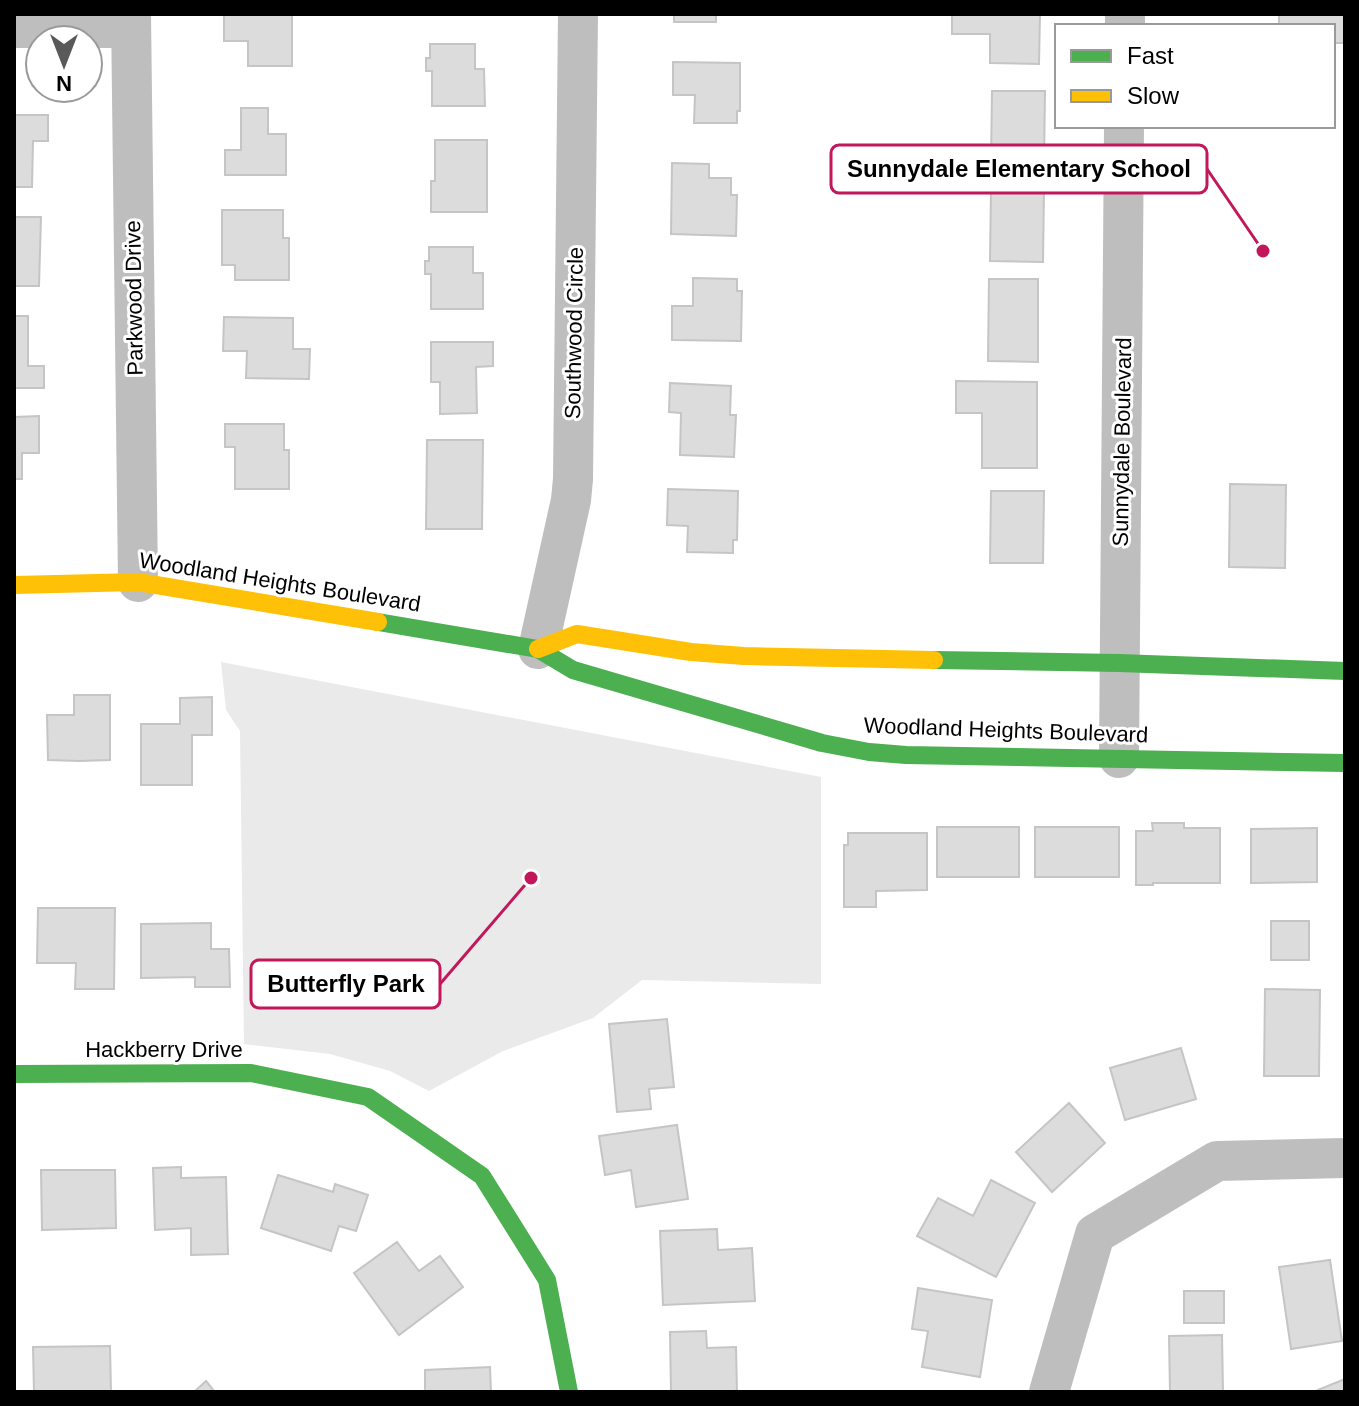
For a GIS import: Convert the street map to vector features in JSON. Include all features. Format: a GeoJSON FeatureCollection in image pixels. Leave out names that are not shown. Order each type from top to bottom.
{"type":"FeatureCollection","features":[{"type":"Feature","properties":{"kind":"street","name":"Southwood Circle"},"geometry":{"type":"LineString","coordinates":[[538,649],[573,479],[578,14]]}},
{"type":"Feature","properties":{"kind":"street"},"geometry":{"type":"LineString","coordinates":[[14,28],[131,21]]}},
{"type":"Feature","properties":{"kind":"street","name":"Parkwood Drive"},"geometry":{"type":"LineString","coordinates":[[131,21],[138,582]]}},
{"type":"Feature","properties":{"kind":"street","name":"Sunnydale Boulevard"},"geometry":{"type":"LineString","coordinates":[[1119,758],[1124,128]]}},
{"type":"Feature","properties":{"kind":"street","name":"Woodland Heights Boulevard"},"geometry":{"type":"LineString","coordinates":[[14,585],[138,582],[538,649],[573,670],[845,748],[906,755],[1345,763]]}},
{"type":"Feature","properties":{"kind":"street"},"geometry":{"type":"LineString","coordinates":[[538,649],[577,634],[691,652],[744,656],[1345,671]]}},
{"type":"Feature","properties":{"kind":"street","name":"Hackberry Drive"},"geometry":{"type":"LineString","coordinates":[[14,1074],[251,1073],[368,1097],[482,1176],[547,1280],[569,1392]]}},
{"type":"Feature","properties":{"kind":"street"},"geometry":{"type":"LineString","coordinates":[[1049,1392],[1095,1234],[1217,1161],[1345,1158]]}},
{"type":"Feature","properties":{"kind":"shaded area"},"geometry":{"type":"Polygon","coordinates":[[[221,662],[821,777],[821,984],[642,980],[593,1018],[503,1051],[429,1091],[390,1071],[330,1054],[244,1044],[240,731],[226,710],[221,662]]]}},
{"type":"Feature","properties":{"kind":"building"},"geometry":{"type":"Polygon","coordinates":[[[224,14],[292,14],[292,66],[248,66],[248,41],[224,41],[224,14]]]}},
{"type":"Feature","properties":{"kind":"building"},"geometry":{"type":"Polygon","coordinates":[[[674,14],[716,14],[716,22],[674,22],[674,14]]]}},
{"type":"Feature","properties":{"kind":"building"},"geometry":{"type":"Polygon","coordinates":[[[952,14],[1040,14],[1039,64],[990,63],[990,34],[952,34],[952,14]]]}},
{"type":"Feature","properties":{"kind":"building"},"geometry":{"type":"Polygon","coordinates":[[[1279,14],[1345,14],[1345,43],[1335,43],[1335,24],[1279,24],[1279,14]]]}},
{"type":"Feature","properties":{"kind":"building"},"geometry":{"type":"Polygon","coordinates":[[[430,44],[475,44],[475,69],[484,69],[485,106],[432,106],[432,71],[426,71],[430,44]]]}},
{"type":"Feature","properties":{"kind":"building"},"geometry":{"type":"Polygon","coordinates":[[[673,62],[740,63],[737,123],[694,123],[695,95],[673,95],[673,62]]]}},
{"type":"Feature","properties":{"kind":"building"},"geometry":{"type":"Polygon","coordinates":[[[992,91],[1045,91],[1044,164],[991,163],[992,91]]]}},
{"type":"Feature","properties":{"kind":"building"},"geometry":{"type":"Polygon","coordinates":[[[241,108],[268,108],[268,134],[286,134],[286,175],[225,175],[225,150],[241,150],[241,108]]]}},
{"type":"Feature","properties":{"kind":"building"},"geometry":{"type":"Polygon","coordinates":[[[14,115],[48,115],[48,141],[33,141],[32,187],[14,187],[14,115]]]}},
{"type":"Feature","properties":{"kind":"building"},"geometry":{"type":"Polygon","coordinates":[[[435,140],[487,140],[487,212],[431,212],[435,140]]]}},
{"type":"Feature","properties":{"kind":"building"},"geometry":{"type":"Polygon","coordinates":[[[672,163],[709,164],[709,178],[731,178],[731,195],[737,195],[736,236],[671,234],[672,163]]]}},
{"type":"Feature","properties":{"kind":"building"},"geometry":{"type":"Polygon","coordinates":[[[991,189],[1044,189],[1043,262],[990,261],[991,189]]]}},
{"type":"Feature","properties":{"kind":"building"},"geometry":{"type":"Polygon","coordinates":[[[222,210],[283,210],[283,238],[289,238],[289,280],[235,280],[235,265],[222,265],[222,210]]]}},
{"type":"Feature","properties":{"kind":"building"},"geometry":{"type":"Polygon","coordinates":[[[14,217],[41,217],[39,286],[14,286],[14,217]]]}},
{"type":"Feature","properties":{"kind":"building"},"geometry":{"type":"Polygon","coordinates":[[[429,247],[473,247],[473,273],[483,273],[483,309],[431,309],[431,274],[425,274],[429,247]]]}},
{"type":"Feature","properties":{"kind":"building"},"geometry":{"type":"Polygon","coordinates":[[[693,278],[737,279],[737,291],[742,291],[741,341],[672,340],[672,306],[693,306],[693,278]]]}},
{"type":"Feature","properties":{"kind":"building"},"geometry":{"type":"Polygon","coordinates":[[[989,279],[1038,279],[1038,362],[988,361],[989,279]]]}},
{"type":"Feature","properties":{"kind":"building"},"geometry":{"type":"Polygon","coordinates":[[[14,316],[28,316],[28,366],[44,366],[44,388],[14,388],[14,316]]]}},
{"type":"Feature","properties":{"kind":"building"},"geometry":{"type":"Polygon","coordinates":[[[224,317],[293,318],[293,349],[310,349],[309,379],[246,378],[247,351],[223,351],[224,317]]]}},
{"type":"Feature","properties":{"kind":"building"},"geometry":{"type":"Polygon","coordinates":[[[431,342],[493,342],[493,366],[476,367],[477,413],[440,414],[440,382],[431,382],[431,342]]]}},
{"type":"Feature","properties":{"kind":"building"},"geometry":{"type":"Polygon","coordinates":[[[956,381],[1037,382],[1037,468],[982,468],[982,413],[956,413],[956,381]]]}},
{"type":"Feature","properties":{"kind":"building"},"geometry":{"type":"Polygon","coordinates":[[[670,383],[731,386],[730,415],[736,415],[734,457],[680,455],[681,413],[669,412],[670,383]]]}},
{"type":"Feature","properties":{"kind":"building"},"geometry":{"type":"Polygon","coordinates":[[[39,416],[39,453],[22,453],[22,479],[14,479],[14,417],[39,416]]]}},
{"type":"Feature","properties":{"kind":"building"},"geometry":{"type":"Polygon","coordinates":[[[225,424],[284,424],[284,450],[289,450],[289,489],[235,489],[235,447],[225,447],[225,424]]]}},
{"type":"Feature","properties":{"kind":"building"},"geometry":{"type":"Polygon","coordinates":[[[427,440],[483,440],[482,529],[426,529],[427,440]]]}},
{"type":"Feature","properties":{"kind":"building"},"geometry":{"type":"Polygon","coordinates":[[[1230,484],[1286,485],[1285,568],[1229,567],[1230,484]]]}},
{"type":"Feature","properties":{"kind":"building"},"geometry":{"type":"Polygon","coordinates":[[[668,489],[738,491],[737,540],[733,540],[733,553],[687,552],[688,526],[667,525],[668,489]]]}},
{"type":"Feature","properties":{"kind":"building"},"geometry":{"type":"Polygon","coordinates":[[[991,491],[1044,491],[1043,563],[990,563],[991,491]]]}},
{"type":"Feature","properties":{"kind":"building"},"geometry":{"type":"Polygon","coordinates":[[[74,695],[110,695],[110,760],[48,760],[47,715],[74,715],[74,695]]]}},
{"type":"Feature","properties":{"kind":"building"},"geometry":{"type":"Polygon","coordinates":[[[212,697],[212,735],[192,735],[192,785],[141,785],[141,724],[180,724],[180,698],[212,697]]]}},
{"type":"Feature","properties":{"kind":"building"},"geometry":{"type":"Polygon","coordinates":[[[1152,823],[1184,823],[1184,828],[1220,828],[1220,883],[1136,885],[1136,831],[1153,831],[1152,823]]]}},
{"type":"Feature","properties":{"kind":"building"},"geometry":{"type":"Polygon","coordinates":[[[937,827],[1019,827],[1019,877],[937,877],[937,827]]]}},
{"type":"Feature","properties":{"kind":"building"},"geometry":{"type":"Polygon","coordinates":[[[1035,827],[1119,827],[1119,877],[1035,877],[1035,827]]]}},
{"type":"Feature","properties":{"kind":"building"},"geometry":{"type":"Polygon","coordinates":[[[1317,828],[1317,882],[1251,883],[1251,829],[1317,828]]]}},
{"type":"Feature","properties":{"kind":"building"},"geometry":{"type":"Polygon","coordinates":[[[848,833],[927,833],[927,890],[876,891],[876,907],[844,907],[844,845],[848,845],[848,833]]]}},
{"type":"Feature","properties":{"kind":"building"},"geometry":{"type":"Polygon","coordinates":[[[38,908],[115,908],[114,989],[75,989],[76,963],[37,963],[38,908]]]}},
{"type":"Feature","properties":{"kind":"building"},"geometry":{"type":"Polygon","coordinates":[[[1271,921],[1309,921],[1309,960],[1271,960],[1271,921]]]}},
{"type":"Feature","properties":{"kind":"building"},"geometry":{"type":"Polygon","coordinates":[[[211,923],[211,949],[229,949],[230,987],[195,987],[195,977],[141,978],[141,924],[211,923]]]}},
{"type":"Feature","properties":{"kind":"building"},"geometry":{"type":"Polygon","coordinates":[[[15,924],[15,980],[14,980],[15,924]]]}},
{"type":"Feature","properties":{"kind":"building"},"geometry":{"type":"Polygon","coordinates":[[[1265,989],[1320,990],[1319,1076],[1264,1076],[1265,989]]]}},
{"type":"Feature","properties":{"kind":"building"},"geometry":{"type":"Polygon","coordinates":[[[667,1019],[674,1087],[649,1089],[651,1109],[617,1112],[609,1024],[667,1019]]]}},
{"type":"Feature","properties":{"kind":"building"},"geometry":{"type":"Polygon","coordinates":[[[1181,1048],[1196,1099],[1125,1120],[1110,1068],[1181,1048]]]}},
{"type":"Feature","properties":{"kind":"building"},"geometry":{"type":"Polygon","coordinates":[[[1069,1103],[1105,1143],[1052,1192],[1016,1152],[1069,1103]]]}},
{"type":"Feature","properties":{"kind":"building"},"geometry":{"type":"Polygon","coordinates":[[[677,1125],[688,1199],[636,1207],[631,1170],[605,1175],[599,1136],[677,1125]]]}},
{"type":"Feature","properties":{"kind":"building"},"geometry":{"type":"Polygon","coordinates":[[[181,1167],[181,1178],[226,1177],[228,1254],[191,1255],[191,1228],[155,1230],[153,1168],[181,1167]]]}},
{"type":"Feature","properties":{"kind":"building"},"geometry":{"type":"Polygon","coordinates":[[[41,1170],[115,1170],[116,1228],[42,1230],[41,1170]]]}},
{"type":"Feature","properties":{"kind":"building"},"geometry":{"type":"Polygon","coordinates":[[[278,1175],[333,1192],[335,1184],[368,1195],[356,1231],[339,1226],[331,1251],[261,1228],[278,1175]]]}},
{"type":"Feature","properties":{"kind":"building"},"geometry":{"type":"Polygon","coordinates":[[[991,1180],[1035,1203],[996,1277],[917,1236],[938,1198],[973,1216],[991,1180]]]}},
{"type":"Feature","properties":{"kind":"building"},"geometry":{"type":"Polygon","coordinates":[[[717,1229],[718,1250],[752,1248],[755,1301],[663,1305],[660,1231],[717,1229]]]}},
{"type":"Feature","properties":{"kind":"building"},"geometry":{"type":"Polygon","coordinates":[[[397,1242],[419,1271],[440,1256],[463,1287],[399,1335],[354,1273],[397,1242]]]}},
{"type":"Feature","properties":{"kind":"building"},"geometry":{"type":"Polygon","coordinates":[[[1330,1260],[1342,1341],[1291,1349],[1279,1267],[1330,1260]]]}},
{"type":"Feature","properties":{"kind":"building"},"geometry":{"type":"Polygon","coordinates":[[[918,1288],[992,1300],[980,1377],[922,1367],[928,1331],[912,1329],[918,1288]]]}},
{"type":"Feature","properties":{"kind":"building"},"geometry":{"type":"Polygon","coordinates":[[[1184,1291],[1224,1291],[1224,1323],[1184,1323],[1184,1291]]]}},
{"type":"Feature","properties":{"kind":"building"},"geometry":{"type":"Polygon","coordinates":[[[706,1331],[707,1348],[736,1347],[737,1392],[671,1392],[670,1332],[706,1331]]]}},
{"type":"Feature","properties":{"kind":"building"},"geometry":{"type":"Polygon","coordinates":[[[1222,1335],[1223,1392],[1170,1392],[1169,1336],[1222,1335]]]}},
{"type":"Feature","properties":{"kind":"building"},"geometry":{"type":"Polygon","coordinates":[[[110,1346],[111,1392],[34,1392],[33,1347],[110,1346]]]}},
{"type":"Feature","properties":{"kind":"building"},"geometry":{"type":"Polygon","coordinates":[[[490,1367],[491,1392],[425,1392],[425,1370],[490,1367]]]}},
{"type":"Feature","properties":{"kind":"building"},"geometry":{"type":"Polygon","coordinates":[[[1345,1379],[1345,1392],[1313,1392],[1345,1379]]]}},
{"type":"Feature","properties":{"kind":"building"},"geometry":{"type":"Polygon","coordinates":[[[206,1381],[215,1392],[194,1392],[206,1381]]]}},
{"type":"Feature","properties":{"kind":"traffic: fast"},"geometry":{"type":"LineString","coordinates":[[378,622],[538,649],[573,670],[822,743],[869,752],[1345,763]]}},
{"type":"Feature","properties":{"kind":"traffic: fast"},"geometry":{"type":"LineString","coordinates":[[934,660],[1345,671]]}},
{"type":"Feature","properties":{"kind":"traffic: fast"},"geometry":{"type":"LineString","coordinates":[[14,1074],[251,1073],[368,1097],[482,1176],[547,1280],[569,1392]]}},
{"type":"Feature","properties":{"kind":"traffic: slow"},"geometry":{"type":"LineString","coordinates":[[14,585],[138,582],[378,622]]}},
{"type":"Feature","properties":{"kind":"traffic: slow"},"geometry":{"type":"LineString","coordinates":[[538,649],[577,634],[691,652],[744,656],[934,660]]}},
{"type":"Feature","properties":{"kind":"place","name":"Sunnydale Elementary School"},"geometry":{"type":"Point","coordinates":[1263,251]}},
{"type":"Feature","properties":{"kind":"place","name":"Butterfly Park"},"geometry":{"type":"Point","coordinates":[531,878]}}]}
